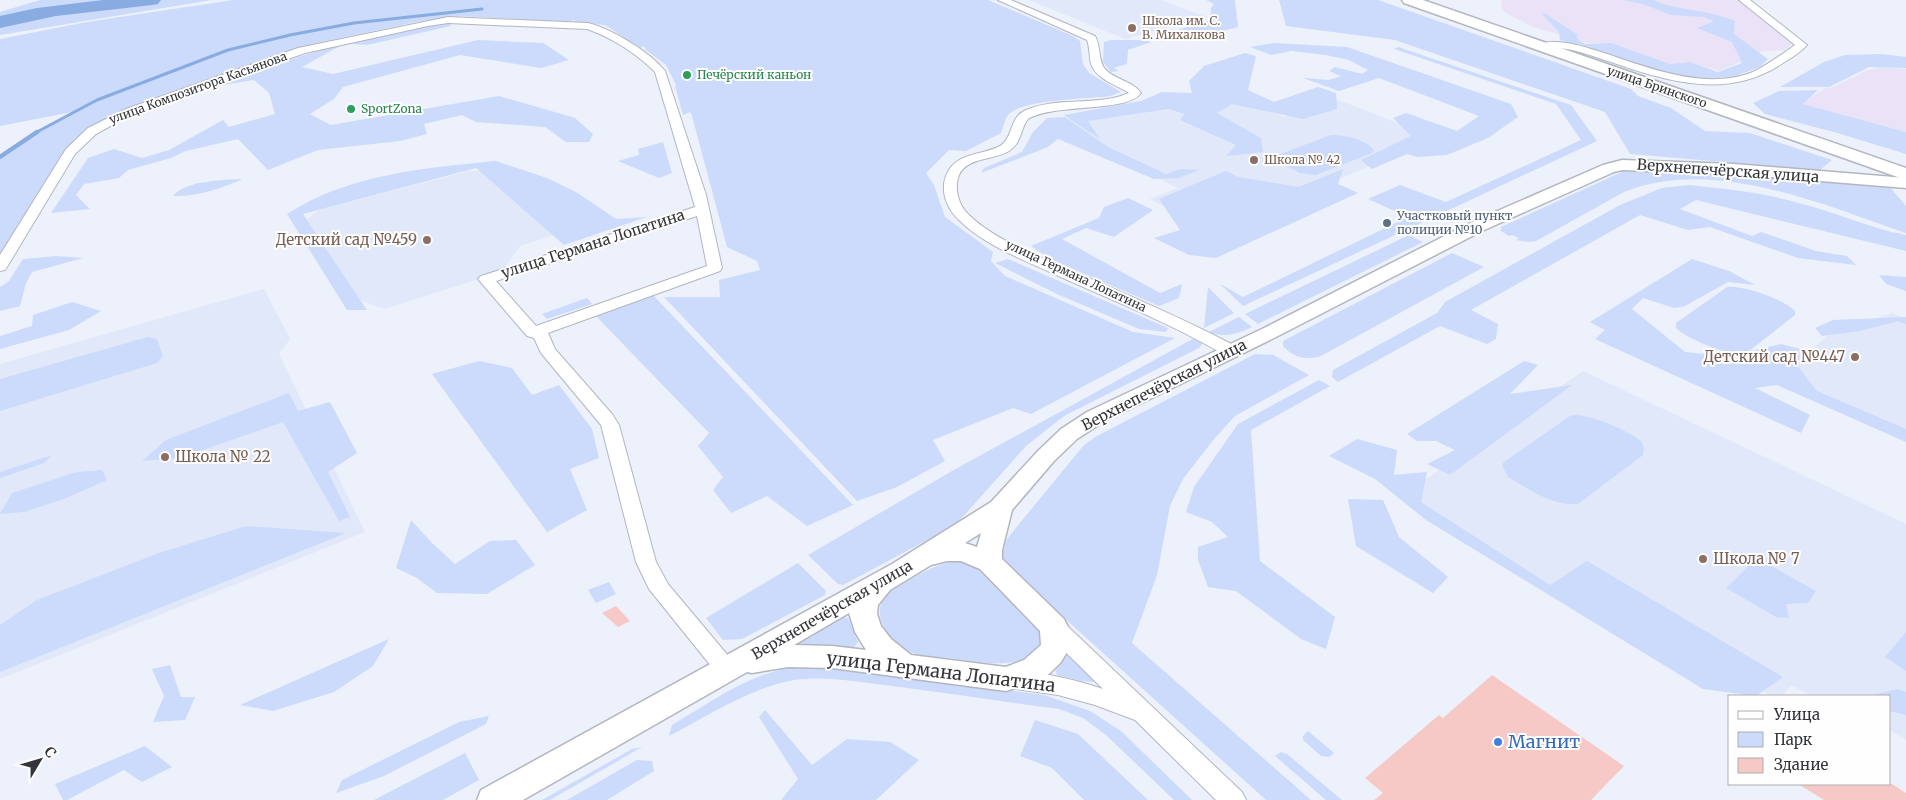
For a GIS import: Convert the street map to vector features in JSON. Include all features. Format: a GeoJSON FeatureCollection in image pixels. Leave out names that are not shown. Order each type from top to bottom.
{"type":"FeatureCollection","features":[{"type":"Feature","properties":{"kind":"main road","name":"улица Бринского"},"geometry":{"type":"LineString","coordinates":[[1409,0],[1906,174]]}},
{"type":"Feature","properties":{"kind":"street","name":"улица Германа Лопатина"},"geometry":{"type":"LineString","coordinates":[[1002,0],[1091,38],[1095,46],[1095,62],[1099,69],[1109,78],[1133,90],[1135,93],[1133,96],[1122,100],[1048,108],[1036,110],[1022,116],[1018,123],[1014,141],[1007,147],[963,163],[957,168],[950,186],[953,204],[971,224],[1020,252],[1174,320],[1230,351]]}},
{"type":"Feature","properties":{"kind":"street"},"geometry":{"type":"LineString","coordinates":[[1540,46],[1550,44],[1568,45],[1685,80],[1716,82],[1733,80],[1767,69],[1802,45],[1744,0]]}},
{"type":"Feature","properties":{"kind":"street","name":"улица Германа Лопатина"},"geometry":{"type":"LineString","coordinates":[[438,21],[460,20],[597,28],[650,61],[663,78],[698,195],[700,210],[486,279],[533,332],[541,335],[547,350],[606,418],[646,562],[660,589],[688,624],[732,667],[788,656],[832,658],[905,666],[1058,686],[1099,697],[1142,714]]}},
{"type":"Feature","properties":{"kind":"street","name":"улица Композитора Касьянова"},"geometry":{"type":"LineString","coordinates":[[0,267],[70,152],[92,131],[104,123],[130,111],[302,50],[438,21]]}},
{"type":"Feature","properties":{"kind":"street"},"geometry":{"type":"LineString","coordinates":[[1841,179],[1851,164],[1852,155]]}},
{"type":"Feature","properties":{"kind":"street","name":"Верхнепечёрская улица"},"geometry":{"type":"LineString","coordinates":[[493,800],[923,558],[1000,508],[1046,456],[1069,434],[1096,417],[1476,227],[1609,168],[1638,164],[1734,169],[1906,183]]}},
{"type":"Feature","properties":{"kind":"street"},"geometry":{"type":"LineString","coordinates":[[533,332],[715,268],[700,210]]}},
{"type":"Feature","properties":{"kind":"street"},"geometry":{"type":"LineString","coordinates":[[923,558],[947,552],[963,552],[989,562],[989,550],[1000,508]]}},
{"type":"Feature","properties":{"kind":"street","name":"улица Германа Лопатина"},"geometry":{"type":"LineString","coordinates":[[989,562],[1142,714],[1233,800]]}},
{"type":"Feature","properties":{"kind":"street"},"geometry":{"type":"LineString","coordinates":[[881,583],[864,604],[864,622],[873,638],[888,655],[905,666]]}},
{"type":"Feature","properties":{"kind":"street"},"geometry":{"type":"LineString","coordinates":[[1006,679],[1030,672],[1046,661],[1056,647],[1054,627]]}},
{"type":"Feature","properties":{"kind":"shaded area","name":"Школа им. С. В. Михалкова"},"geometry":{"type":"Polygon","coordinates":[[[1029,0],[1160,0],[1207,17],[1125,39],[1029,0]]]}},
{"type":"Feature","properties":{"kind":"shaded area"},"geometry":{"type":"Polygon","coordinates":[[[1502,0],[1740,0],[1793,43],[1784,50],[1747,53],[1751,57],[1719,71],[1690,62],[1677,68],[1606,43],[1588,43],[1533,27],[1504,12],[1501,6],[1502,0]]]}},
{"type":"Feature","properties":{"kind":"shaded area"},"geometry":{"type":"Polygon","coordinates":[[[1884,67],[1906,69],[1906,132],[1802,104],[1827,87],[1831,88],[1868,70],[1884,67]]]}},
{"type":"Feature","properties":{"kind":"shaded area","name":"Школа № 42"},"geometry":{"type":"Polygon","coordinates":[[[1217,90],[1284,117],[1336,99],[1436,138],[1214,232],[1150,199],[1178,188],[1052,124],[1080,116],[1217,90]]]}},
{"type":"Feature","properties":{"kind":"shaded area","name":"Детский сад №459"},"geometry":{"type":"Polygon","coordinates":[[[469,171],[489,171],[556,234],[520,246],[501,272],[384,309],[357,299],[304,222],[319,210],[469,171]]]}},
{"type":"Feature","properties":{"kind":"shaded area","name":"Школа № 22"},"geometry":{"type":"Polygon","coordinates":[[[264,289],[290,339],[279,354],[365,532],[0,679],[0,364],[264,289]]]}},
{"type":"Feature","properties":{"kind":"shaded area","name":"Детский сад №447"},"geometry":{"type":"Polygon","coordinates":[[[1892,313],[1906,319],[1906,435],[1779,379],[1827,336],[1892,313]]]}},
{"type":"Feature","properties":{"kind":"shaded area","name":"Школа № 7"},"geometry":{"type":"Polygon","coordinates":[[[1583,371],[1906,524],[1906,740],[1891,731],[1891,695],[1810,695],[1791,685],[1784,695],[1774,695],[1694,671],[1400,497],[1583,371]]]}},
{"type":"Feature","properties":{"kind":"green space"},"geometry":{"type":"Polygon","coordinates":[[[40,0],[133,0],[49,8],[0,18],[0,12],[40,0]]]}},
{"type":"Feature","properties":{"kind":"green space"},"geometry":{"type":"Polygon","coordinates":[[[158,0],[212,0],[0,35],[0,23],[24,17],[158,0]]]}},
{"type":"Feature","properties":{"kind":"green space"},"geometry":{"type":"Polygon","coordinates":[[[233,0],[988,0],[1073,36],[1080,41],[1083,64],[1089,73],[1121,92],[1110,96],[1026,106],[1008,115],[1001,133],[966,151],[949,150],[926,173],[934,185],[945,217],[993,252],[991,261],[1005,276],[1133,332],[1175,338],[1031,414],[1013,408],[933,440],[945,461],[897,487],[857,501],[664,297],[720,297],[719,280],[760,270],[757,261],[727,247],[692,116],[690,112],[683,115],[676,85],[666,65],[646,50],[644,46],[641,48],[605,25],[574,22],[575,20],[568,22],[461,16],[416,22],[317,43],[115,114],[85,131],[68,150],[0,257],[0,157],[39,130],[72,112],[0,126],[0,39],[87,22],[233,0]]]}},
{"type":"Feature","properties":{"kind":"green space"},"geometry":{"type":"Polygon","coordinates":[[[1206,0],[1235,0],[1238,27],[1203,36],[1178,30],[1210,20],[1211,8],[1214,4],[1206,0]]]}},
{"type":"Feature","properties":{"kind":"green space"},"geometry":{"type":"Polygon","coordinates":[[[1279,0],[1378,0],[1631,89],[1638,96],[1671,108],[1705,131],[1750,133],[1832,160],[1820,170],[1630,154],[1605,112],[1395,40],[1286,26],[1279,0]]]}},
{"type":"Feature","properties":{"kind":"green space"},"geometry":{"type":"Polygon","coordinates":[[[1624,0],[1655,0],[1667,5],[1726,17],[1735,21],[1734,34],[1768,59],[1760,67],[1735,76],[1703,80],[1680,77],[1560,40],[1559,32],[1541,13],[1546,14],[1578,35],[1576,38],[1585,44],[1611,43],[1670,64],[1690,62],[1718,72],[1742,63],[1732,42],[1697,28],[1714,21],[1704,17],[1671,15],[1643,4],[1624,0]]]}},
{"type":"Feature","properties":{"kind":"green space"},"geometry":{"type":"Polygon","coordinates":[[[440,23],[448,23],[451,26],[367,45],[353,44],[353,42],[440,23]]]}},
{"type":"Feature","properties":{"kind":"green space"},"geometry":{"type":"Polygon","coordinates":[[[478,40],[543,43],[569,60],[541,68],[460,55],[343,87],[334,99],[310,114],[331,125],[499,96],[575,118],[593,134],[589,142],[566,142],[545,127],[476,122],[462,115],[424,124],[427,134],[400,141],[318,150],[268,170],[238,139],[186,151],[171,158],[128,170],[119,178],[84,184],[76,195],[90,209],[51,213],[88,158],[114,149],[142,158],[169,150],[223,120],[229,127],[275,114],[269,93],[254,80],[217,86],[282,62],[347,42],[302,67],[333,74],[478,40]]]}},
{"type":"Feature","properties":{"kind":"green space"},"geometry":{"type":"Polygon","coordinates":[[[1111,40],[1146,40],[1151,42],[1128,50],[1127,64],[1114,68],[1119,71],[1111,72],[1103,62],[1104,42],[1111,40]]]}},
{"type":"Feature","properties":{"kind":"green space"},"geometry":{"type":"Polygon","coordinates":[[[1274,43],[1347,47],[1511,104],[1518,117],[1488,138],[1447,155],[1417,157],[1407,154],[1372,169],[1361,160],[1411,136],[1393,118],[1406,113],[1457,131],[1479,116],[1379,78],[1339,91],[1303,78],[1329,80],[1341,76],[1329,71],[1335,67],[1362,74],[1368,70],[1349,60],[1326,55],[1291,51],[1271,55],[1250,47],[1274,43]]]}},
{"type":"Feature","properties":{"kind":"green space"},"geometry":{"type":"Polygon","coordinates":[[[1398,47],[1571,105],[1597,141],[1243,306],[1220,284],[1243,297],[1408,217],[1368,199],[1400,185],[1446,202],[1581,140],[1556,104],[1394,49],[1398,47]]]}},
{"type":"Feature","properties":{"kind":"green space"},"geometry":{"type":"Polygon","coordinates":[[[1245,53],[1256,56],[1248,90],[1274,102],[1318,87],[1336,93],[1337,109],[1303,119],[1232,104],[1217,113],[1261,138],[1263,152],[1226,156],[1236,145],[1180,120],[1185,114],[1168,109],[1088,121],[1100,139],[1064,115],[1141,101],[1162,92],[1192,93],[1189,81],[1204,66],[1245,53]]]}},
{"type":"Feature","properties":{"kind":"green space"},"geometry":{"type":"Polygon","coordinates":[[[1881,54],[1906,57],[1906,68],[1869,67],[1829,87],[1780,87],[1824,62],[1845,55],[1881,54]]]}},
{"type":"Feature","properties":{"kind":"green space"},"geometry":{"type":"Polygon","coordinates":[[[1818,90],[1803,104],[1906,132],[1906,154],[1834,132],[1765,114],[1753,103],[1779,91],[1818,90]]]}},
{"type":"Feature","properties":{"kind":"green space"},"geometry":{"type":"Polygon","coordinates":[[[1065,117],[1108,147],[1166,174],[1181,169],[1199,170],[1179,178],[1154,179],[1058,139],[1048,147],[981,173],[984,168],[1022,152],[1033,132],[1047,118],[1065,117]]]}},
{"type":"Feature","properties":{"kind":"green space"},"geometry":{"type":"Polygon","coordinates":[[[1331,135],[1361,141],[1374,151],[1316,175],[1300,173],[1275,160],[1275,156],[1331,135]]]}},
{"type":"Feature","properties":{"kind":"green space"},"geometry":{"type":"Polygon","coordinates":[[[663,142],[672,173],[659,178],[618,161],[639,155],[638,149],[663,142]]]}},
{"type":"Feature","properties":{"kind":"green space"},"geometry":{"type":"Polygon","coordinates":[[[496,161],[547,178],[576,192],[616,219],[647,217],[564,245],[476,168],[303,214],[367,310],[347,310],[287,214],[336,190],[362,181],[415,170],[496,161]]]}},
{"type":"Feature","properties":{"kind":"green space"},"geometry":{"type":"Polygon","coordinates":[[[1343,169],[1338,184],[1358,193],[1216,258],[1189,255],[1154,238],[1180,230],[1159,199],[1226,171],[1238,177],[1299,187],[1343,169]]]}},
{"type":"Feature","properties":{"kind":"green space"},"geometry":{"type":"Polygon","coordinates":[[[1673,169],[1889,186],[1906,206],[1906,233],[1839,209],[1766,188],[1730,182],[1693,179],[1658,182],[1624,192],[1536,241],[1516,240],[1519,238],[1512,235],[1509,236],[1501,231],[1501,227],[1622,172],[1673,169]]]}},
{"type":"Feature","properties":{"kind":"green space"},"geometry":{"type":"Polygon","coordinates":[[[243,179],[218,189],[173,196],[179,191],[196,184],[243,179]]]}},
{"type":"Feature","properties":{"kind":"green space"},"geometry":{"type":"Polygon","coordinates":[[[1689,185],[1769,196],[1906,235],[1906,251],[1696,200],[1680,209],[1752,236],[1761,232],[1816,251],[1847,256],[1856,265],[1798,258],[1710,227],[1688,230],[1640,215],[1471,310],[1498,324],[1496,339],[1487,344],[1440,326],[1338,382],[1332,377],[1333,370],[1437,313],[1445,302],[1620,205],[1662,188],[1689,185]]]}},
{"type":"Feature","properties":{"kind":"green space"},"geometry":{"type":"Polygon","coordinates":[[[1128,198],[1153,210],[1114,237],[1086,228],[1062,239],[1160,293],[1182,284],[1179,298],[1159,306],[1050,259],[1031,246],[1099,218],[1104,207],[1128,198]]]}},
{"type":"Feature","properties":{"kind":"green space"},"geometry":{"type":"Polygon","coordinates":[[[1409,235],[1423,242],[1258,324],[1245,314],[1409,235]]]}},
{"type":"Feature","properties":{"kind":"green space"},"geometry":{"type":"Polygon","coordinates":[[[1452,253],[1484,267],[1319,357],[1300,357],[1291,353],[1283,346],[1283,341],[1452,253]]]}},
{"type":"Feature","properties":{"kind":"green space"},"geometry":{"type":"Polygon","coordinates":[[[56,256],[83,258],[32,272],[26,283],[20,306],[0,311],[0,287],[9,281],[23,259],[56,256]]]}},
{"type":"Feature","properties":{"kind":"green space"},"geometry":{"type":"Polygon","coordinates":[[[1008,259],[1168,328],[1166,332],[1139,329],[1057,294],[995,263],[1008,259]]]}},
{"type":"Feature","properties":{"kind":"green space"},"geometry":{"type":"Polygon","coordinates":[[[1692,259],[1729,271],[1755,285],[1728,282],[1685,306],[1674,308],[1643,298],[1632,309],[1685,352],[1736,357],[1741,355],[1717,349],[1689,337],[1676,328],[1676,323],[1727,287],[1743,288],[1782,302],[1795,311],[1795,315],[1748,352],[1781,344],[1800,349],[1799,368],[1817,391],[1906,429],[1906,442],[1777,385],[1755,388],[1810,415],[1801,433],[1595,339],[1605,330],[1590,322],[1692,259]]]}},
{"type":"Feature","properties":{"kind":"green space"},"geometry":{"type":"Polygon","coordinates":[[[1879,275],[1906,277],[1906,291],[1886,284],[1879,275]]]}},
{"type":"Feature","properties":{"kind":"green space"},"geometry":{"type":"Polygon","coordinates":[[[1208,287],[1234,313],[1204,328],[1208,287]]]}},
{"type":"Feature","properties":{"kind":"green space"},"geometry":{"type":"Polygon","coordinates":[[[651,293],[853,505],[807,526],[767,496],[731,513],[713,490],[723,477],[698,446],[709,433],[593,313],[651,293]]]}},
{"type":"Feature","properties":{"kind":"green space"},"geometry":{"type":"Polygon","coordinates":[[[587,298],[592,304],[547,319],[542,314],[587,298]]]}},
{"type":"Feature","properties":{"kind":"green space"},"geometry":{"type":"Polygon","coordinates":[[[72,302],[101,311],[69,330],[0,349],[0,336],[32,326],[33,315],[72,302]]]}},
{"type":"Feature","properties":{"kind":"green space"},"geometry":{"type":"Polygon","coordinates":[[[1239,317],[1252,327],[1231,334],[1220,335],[1209,332],[1239,317]]]}},
{"type":"Feature","properties":{"kind":"green space"},"geometry":{"type":"Polygon","coordinates":[[[1906,317],[1906,324],[1898,321],[1860,331],[1822,336],[1815,328],[1833,320],[1906,317]]]}},
{"type":"Feature","properties":{"kind":"green space"},"geometry":{"type":"Polygon","coordinates":[[[1198,336],[1202,344],[1199,348],[1064,416],[1026,446],[960,520],[933,537],[843,585],[838,584],[808,555],[952,471],[1198,336]]]}},
{"type":"Feature","properties":{"kind":"green space"},"geometry":{"type":"Polygon","coordinates":[[[148,337],[157,339],[163,356],[157,363],[0,411],[0,379],[148,337]]]}},
{"type":"Feature","properties":{"kind":"green space"},"geometry":{"type":"Polygon","coordinates":[[[1255,354],[1273,355],[1309,375],[1235,416],[1214,439],[1183,479],[1170,506],[1157,575],[1132,643],[1311,800],[1266,800],[1020,578],[1003,558],[1004,544],[1010,535],[1084,445],[1097,436],[1255,354]]]}},
{"type":"Feature","properties":{"kind":"green space"},"geometry":{"type":"Polygon","coordinates":[[[479,361],[512,368],[532,395],[559,385],[592,429],[599,458],[570,469],[587,510],[547,532],[432,374],[479,361]]]}},
{"type":"Feature","properties":{"kind":"green space"},"geometry":{"type":"Polygon","coordinates":[[[1524,361],[1538,365],[1510,394],[1572,385],[1450,475],[1427,464],[1455,450],[1436,441],[1417,441],[1407,434],[1524,361]]]}},
{"type":"Feature","properties":{"kind":"green space"},"geometry":{"type":"Polygon","coordinates":[[[1319,380],[1330,386],[1251,430],[1260,561],[1335,617],[1326,649],[1301,639],[1236,591],[1208,587],[1198,560],[1198,547],[1228,537],[1212,522],[1186,512],[1194,487],[1238,424],[1319,380]]]}},
{"type":"Feature","properties":{"kind":"green space"},"geometry":{"type":"Polygon","coordinates":[[[289,393],[298,411],[330,402],[357,453],[328,472],[350,517],[339,521],[283,422],[180,458],[142,461],[166,440],[289,393]]]}},
{"type":"Feature","properties":{"kind":"green space"},"geometry":{"type":"Polygon","coordinates":[[[1576,415],[1601,421],[1630,434],[1642,443],[1643,455],[1578,504],[1550,500],[1508,477],[1502,465],[1504,462],[1570,416],[1576,415]]]}},
{"type":"Feature","properties":{"kind":"green space"},"geometry":{"type":"Polygon","coordinates":[[[1357,439],[1397,450],[1394,475],[1427,472],[1421,502],[1550,585],[1587,561],[1783,677],[1757,695],[1703,689],[1426,520],[1375,479],[1329,456],[1357,439]]]}},
{"type":"Feature","properties":{"kind":"green space"},"geometry":{"type":"Polygon","coordinates":[[[52,455],[44,463],[0,478],[0,472],[52,455]]]}},
{"type":"Feature","properties":{"kind":"green space"},"geometry":{"type":"Polygon","coordinates":[[[102,470],[107,480],[64,499],[24,512],[0,514],[12,493],[77,472],[102,470]]]}},
{"type":"Feature","properties":{"kind":"green space"},"geometry":{"type":"Polygon","coordinates":[[[1348,499],[1383,500],[1399,537],[1448,577],[1433,593],[1356,546],[1348,499]]]}},
{"type":"Feature","properties":{"kind":"green space"},"geometry":{"type":"Polygon","coordinates":[[[411,520],[455,564],[490,541],[516,540],[535,565],[487,594],[437,593],[417,578],[396,568],[411,520]]]}},
{"type":"Feature","properties":{"kind":"green space"},"geometry":{"type":"Polygon","coordinates":[[[246,526],[346,533],[0,672],[0,625],[37,600],[159,553],[246,526]]]}},
{"type":"Feature","properties":{"kind":"green space"},"geometry":{"type":"Polygon","coordinates":[[[1757,558],[1816,591],[1808,603],[1786,604],[1789,618],[1776,617],[1726,588],[1757,558]]]}},
{"type":"Feature","properties":{"kind":"green space"},"geometry":{"type":"Polygon","coordinates":[[[958,561],[969,563],[977,568],[1040,628],[1040,644],[1034,654],[1024,660],[1009,663],[977,662],[925,656],[910,652],[886,631],[880,612],[881,603],[886,595],[926,571],[958,561]]]}},
{"type":"Feature","properties":{"kind":"green space"},"geometry":{"type":"Polygon","coordinates":[[[798,563],[826,591],[825,595],[742,639],[723,640],[706,618],[798,563]]]}},
{"type":"Feature","properties":{"kind":"green space"},"geometry":{"type":"Polygon","coordinates":[[[609,582],[616,594],[596,603],[588,590],[609,582]]]}},
{"type":"Feature","properties":{"kind":"green space"},"geometry":{"type":"Polygon","coordinates":[[[842,617],[848,618],[858,642],[854,648],[803,647],[797,645],[799,640],[842,617]]]}},
{"type":"Feature","properties":{"kind":"green space"},"geometry":{"type":"Polygon","coordinates":[[[1906,632],[1906,671],[1885,657],[1906,632]]]}},
{"type":"Feature","properties":{"kind":"green space"},"geometry":{"type":"Polygon","coordinates":[[[389,639],[373,666],[334,692],[273,711],[240,705],[389,639]]]}},
{"type":"Feature","properties":{"kind":"green space"},"geometry":{"type":"Polygon","coordinates":[[[1067,656],[1072,656],[1095,678],[1093,682],[1057,675],[1055,671],[1067,656]]]}},
{"type":"Feature","properties":{"kind":"green space"},"geometry":{"type":"Polygon","coordinates":[[[170,665],[181,697],[195,697],[185,720],[153,722],[164,696],[152,669],[170,665]]]}},
{"type":"Feature","properties":{"kind":"green space"},"geometry":{"type":"Polygon","coordinates":[[[828,666],[1044,695],[1090,711],[1121,731],[1192,800],[1174,800],[1106,735],[1083,718],[1059,709],[860,682],[820,678],[794,680],[778,684],[745,696],[669,736],[672,725],[744,683],[774,672],[795,667],[828,666]]]}},
{"type":"Feature","properties":{"kind":"green space"},"geometry":{"type":"Polygon","coordinates":[[[1898,689],[1906,692],[1906,715],[1891,711],[1891,695],[1874,695],[1898,689]]]}},
{"type":"Feature","properties":{"kind":"green space"},"geometry":{"type":"Polygon","coordinates":[[[765,710],[812,765],[847,739],[890,742],[919,760],[876,800],[781,800],[798,779],[759,717],[765,710]]]}},
{"type":"Feature","properties":{"kind":"green space"},"geometry":{"type":"Polygon","coordinates":[[[489,716],[486,724],[384,776],[336,793],[342,780],[459,722],[489,716]]]}},
{"type":"Feature","properties":{"kind":"green space"},"geometry":{"type":"Polygon","coordinates":[[[1035,720],[1078,734],[1148,800],[1084,800],[1052,768],[1020,756],[1035,720]]]}},
{"type":"Feature","properties":{"kind":"green space"},"geometry":{"type":"Polygon","coordinates":[[[1308,731],[1334,753],[1329,757],[1321,756],[1303,740],[1303,736],[1308,731]]]}},
{"type":"Feature","properties":{"kind":"green space"},"geometry":{"type":"Polygon","coordinates":[[[145,746],[172,767],[142,782],[124,770],[67,800],[63,800],[55,784],[145,746]]]}},
{"type":"Feature","properties":{"kind":"green space"},"geometry":{"type":"Polygon","coordinates":[[[642,747],[550,800],[542,800],[632,749],[642,747]]]}},
{"type":"Feature","properties":{"kind":"green space"},"geometry":{"type":"Polygon","coordinates":[[[1281,752],[1287,754],[1342,800],[1326,800],[1275,756],[1281,752]]]}},
{"type":"Feature","properties":{"kind":"green space"},"geometry":{"type":"Polygon","coordinates":[[[465,753],[479,780],[443,800],[374,800],[465,753]]]}},
{"type":"Feature","properties":{"kind":"green space"},"geometry":{"type":"Polygon","coordinates":[[[637,760],[652,761],[654,771],[607,800],[567,800],[637,760]]]}},
{"type":"Feature","properties":{"kind":"building"},"geometry":{"type":"Polygon","coordinates":[[[616,606],[630,621],[618,627],[602,613],[616,606]]]}},
{"type":"Feature","properties":{"kind":"building","name":"Магнит"},"geometry":{"type":"Polygon","coordinates":[[[1492,675],[1624,766],[1591,800],[1374,800],[1383,793],[1365,778],[1439,715],[1443,718],[1492,675]]]}},
{"type":"Feature","properties":{"kind":"building"},"geometry":{"type":"Polygon","coordinates":[[[1892,784],[1906,793],[1906,800],[1824,800],[1800,785],[1892,784]]]}},
{"type":"Feature","properties":{"kind":"waterway"},"geometry":{"type":"LineString","coordinates":[[0,22],[56,10],[152,0]]}},
{"type":"Feature","properties":{"kind":"waterway"},"geometry":{"type":"LineString","coordinates":[[35,133],[97,100],[228,50],[290,35],[354,23],[482,9]]}},
{"type":"Feature","properties":{"kind":"waterway"},"geometry":{"type":"LineString","coordinates":[[0,157],[37,132]]}},
{"type":"Feature","properties":{"kind":"place","name":"Школа им. С. В. Михалкова"},"geometry":{"type":"Point","coordinates":[1132,28]}},
{"type":"Feature","properties":{"kind":"place","name":"Печёрский каньон"},"geometry":{"type":"Point","coordinates":[687,75]}},
{"type":"Feature","properties":{"kind":"place","name":"SportZona"},"geometry":{"type":"Point","coordinates":[351,109]}},
{"type":"Feature","properties":{"kind":"place","name":"Школа № 42"},"geometry":{"type":"Point","coordinates":[1254,160]}},
{"type":"Feature","properties":{"kind":"place","name":"Участковый пункт полиции №10"},"geometry":{"type":"Point","coordinates":[1387,223]}},
{"type":"Feature","properties":{"kind":"place","name":"Детский сад №459"},"geometry":{"type":"Point","coordinates":[427,240]}},
{"type":"Feature","properties":{"kind":"place","name":"Детский сад №447"},"geometry":{"type":"Point","coordinates":[1855,357]}},
{"type":"Feature","properties":{"kind":"place","name":"Школа № 22"},"geometry":{"type":"Point","coordinates":[165,457]}},
{"type":"Feature","properties":{"kind":"place","name":"Школа № 7"},"geometry":{"type":"Point","coordinates":[1703,559]}},
{"type":"Feature","properties":{"kind":"place","name":"Магнит"},"geometry":{"type":"Point","coordinates":[1498,742]}}]}
